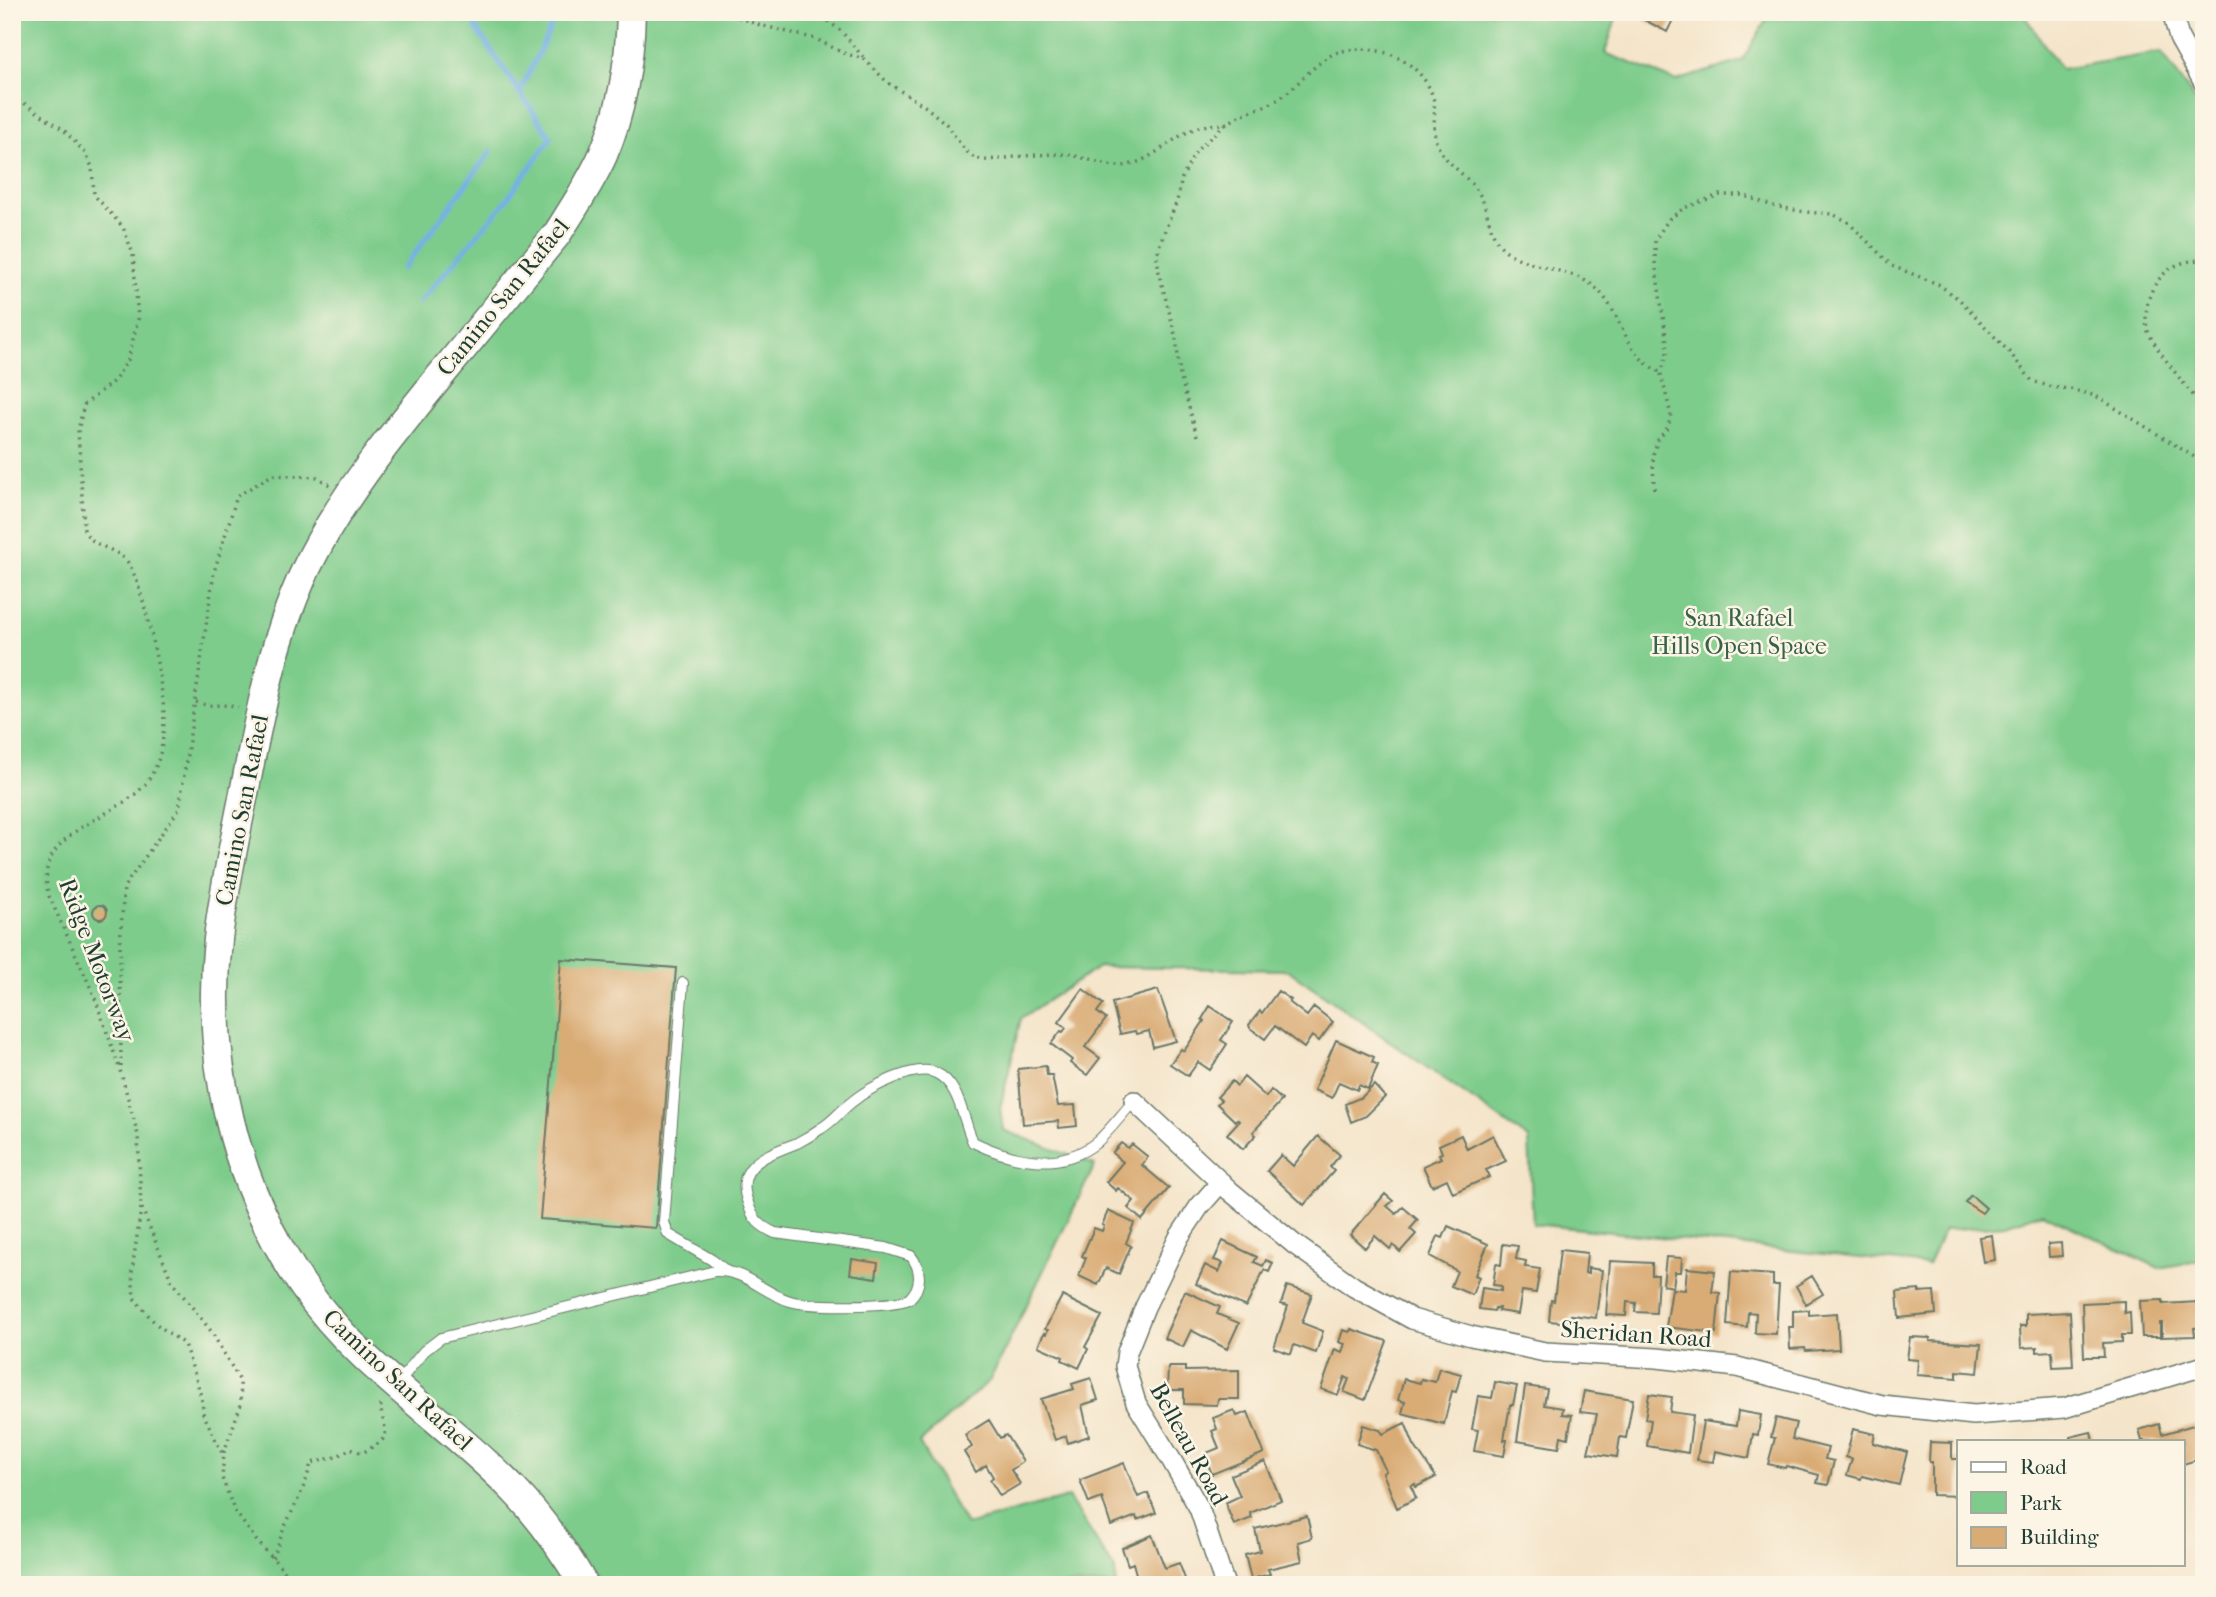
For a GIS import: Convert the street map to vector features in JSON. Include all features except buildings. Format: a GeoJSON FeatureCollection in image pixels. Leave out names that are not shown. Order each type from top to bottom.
{"type":"FeatureCollection","features":[{"type":"Feature","properties":{"kind":"street","name":"Camino San Rafael"},"geometry":{"type":"LineString","coordinates":[[584,1585],[551,1534],[514,1490],[345,1337],[304,1288],[277,1244],[241,1160],[224,1097],[218,1063],[215,982],[218,937],[260,713],[285,618],[318,544],[347,496],[388,440],[557,234],[576,204],[603,155],[616,115],[625,78],[631,12]]}},
{"type":"Feature","properties":{"kind":"street"},"geometry":{"type":"LineString","coordinates":[[2172,12],[2179,38],[2204,83]]}},
{"type":"Feature","properties":{"kind":"street","name":"Sheridan Road"},"geometry":{"type":"LineString","coordinates":[[1134,1101],[1221,1182],[1294,1244],[1354,1287],[1412,1319],[1471,1336],[1545,1352],[1657,1358],[1737,1367],[1882,1405],[1974,1415],[2064,1408],[2204,1366]]}},
{"type":"Feature","properties":{"kind":"street","name":"Belleau Road"},"geometry":{"type":"LineString","coordinates":[[1221,1182],[1199,1207],[1179,1237],[1145,1307],[1127,1352],[1125,1366],[1136,1403],[1199,1508],[1225,1585]]}},
{"type":"Feature","properties":{"kind":"lane"},"geometry":{"type":"LineString","coordinates":[[684,984],[664,1222],[668,1234],[725,1270],[739,1274],[790,1301],[877,1304],[905,1301],[913,1296],[920,1273],[911,1256],[886,1248],[775,1233],[754,1219],[744,1187],[746,1173],[755,1163],[802,1141],[826,1126],[854,1100],[913,1071],[926,1069],[939,1073],[961,1107],[973,1142],[996,1153],[1033,1162],[1054,1161],[1096,1143],[1134,1101]]}},
{"type":"Feature","properties":{"kind":"lane"},"geometry":{"type":"LineString","coordinates":[[396,1385],[424,1351],[441,1338],[507,1320],[725,1270]]}},
{"type":"Feature","properties":{"kind":"path"},"geometry":{"type":"LineString","coordinates":[[725,12],[757,24],[816,39],[843,53],[864,59]]}},
{"type":"Feature","properties":{"kind":"path"},"geometry":{"type":"LineString","coordinates":[[817,12],[842,32],[888,83],[946,124],[974,158],[986,160],[1068,154],[1115,166],[1129,165],[1144,160],[1187,132],[1214,123],[1227,123]]}},
{"type":"Feature","properties":{"kind":"path"},"geometry":{"type":"LineString","coordinates":[[1197,436],[1180,375],[1176,338],[1157,256],[1177,201],[1182,178],[1196,151],[1227,123],[1275,101],[1299,84],[1321,62],[1342,51],[1383,51],[1411,65],[1424,78],[1433,99],[1437,146],[1476,189],[1497,242],[1511,254],[1583,278],[1594,286],[1616,313],[1624,334],[1635,351],[1647,365],[1660,370]]}},
{"type":"Feature","properties":{"kind":"path","name":"Ridge Motorway"},"geometry":{"type":"LineString","coordinates":[[12,87],[18,99],[64,130],[86,154],[92,167],[94,195],[126,232],[134,265],[138,319],[128,360],[115,380],[84,405],[80,415],[78,430],[83,517],[86,536],[120,554],[133,571],[159,668],[164,712],[163,741],[151,776],[139,791],[79,827],[57,849],[47,865],[44,881],[48,896],[94,995],[121,1073],[138,1136],[141,1206],[172,1282],[211,1331],[240,1381],[241,1404],[223,1455],[222,1478],[234,1510],[297,1585]]}},
{"type":"Feature","properties":{"kind":"path"},"geometry":{"type":"LineString","coordinates":[[1654,489],[1653,455],[1658,440],[1668,427],[1671,415],[1660,370],[1667,354],[1655,262],[1655,240],[1669,219],[1684,208],[1719,195],[1742,195],[1773,206],[1832,214],[1847,221],[1892,266],[1938,284],[1960,300],[2010,353],[2032,381],[2096,396],[2204,463]]}},
{"type":"Feature","properties":{"kind":"path"},"geometry":{"type":"LineString","coordinates":[[2204,260],[2176,264],[2162,273],[2150,290],[2147,310],[2147,330],[2204,408]]}},
{"type":"Feature","properties":{"kind":"path","name":"Ridge Motorway"},"geometry":{"type":"LineString","coordinates":[[121,1073],[120,944],[124,887],[179,809],[215,572],[237,496],[272,475],[293,475],[317,477],[347,496]]}},
{"type":"Feature","properties":{"kind":"path"},"geometry":{"type":"LineString","coordinates":[[196,702],[204,705],[229,704],[260,713]]}},
{"type":"Feature","properties":{"kind":"path"},"geometry":{"type":"LineString","coordinates":[[141,1206],[134,1241],[134,1298],[155,1323],[184,1344],[197,1381],[202,1411],[223,1455]]}},
{"type":"Feature","properties":{"kind":"path"},"geometry":{"type":"LineString","coordinates":[[272,1558],[279,1547],[284,1528],[296,1508],[311,1463],[336,1457],[351,1448],[362,1453],[381,1444],[386,1435],[380,1407],[396,1385]]}},
{"type":"Feature","properties":{"kind":"green space","name":"San Rafael Hills Open Space"},"geometry":{"type":"Polygon","coordinates":[[[12,12],[1618,12],[1605,53],[1676,81],[1742,61],[1771,12],[2030,12],[2026,18],[2061,69],[2161,52],[2204,112],[2204,1260],[2159,1268],[2042,1213],[2005,1225],[1944,1230],[1928,1265],[1533,1224],[1529,1139],[1288,970],[1099,967],[1021,1018],[1000,1109],[1003,1130],[1095,1165],[990,1380],[919,1443],[966,1525],[1068,1497],[1115,1570],[1116,1585],[12,1585],[12,12]]]}},
{"type":"Feature","properties":{"kind":"waterway"},"geometry":{"type":"LineString","coordinates":[[420,302],[502,206],[551,138],[475,27],[482,12]]}},
{"type":"Feature","properties":{"kind":"waterway"},"geometry":{"type":"LineString","coordinates":[[519,94],[558,12]]}},
{"type":"Feature","properties":{"kind":"waterway"},"geometry":{"type":"LineString","coordinates":[[403,269],[491,151]]}}]}
